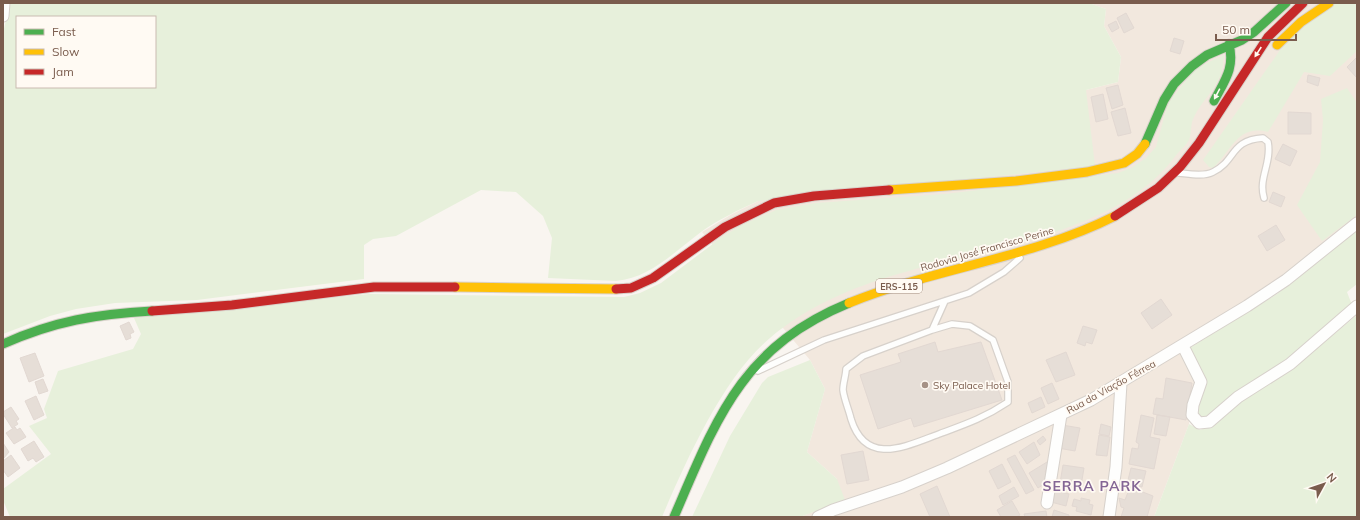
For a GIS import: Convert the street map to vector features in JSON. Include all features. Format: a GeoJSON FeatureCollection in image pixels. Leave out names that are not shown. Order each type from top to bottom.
{"type":"FeatureCollection","features":[{"type":"Feature","properties":{"kind":"main road"},"geometry":{"type":"LineString","coordinates":[[3,344],[36,329],[88,316],[118,312],[210,307],[388,286],[607,290],[631,288],[653,278],[725,227],[774,203],[814,196],[1016,182],[1087,172],[1124,163],[1137,154],[1147,141],[1164,100],[1174,84],[1192,66],[1207,55],[1229,44],[1242,40],[1254,32],[1286,3]]}},
{"type":"Feature","properties":{"kind":"main road","name":"Rodovia José Francisco Perine"},"geometry":{"type":"LineString","coordinates":[[674,517],[715,425],[747,376],[769,350],[811,320],[865,296],[1074,235],[1118,215],[1160,187],[1174,173],[1199,143],[1268,37],[1303,3]]}},
{"type":"Feature","properties":{"kind":"main road","name":"Rodovia José Francisco Perine"},"geometry":{"type":"LineString","coordinates":[[1223,106],[1293,29],[1320,8],[1330,3]]}},
{"type":"Feature","properties":{"kind":"main road"},"geometry":{"type":"LineString","coordinates":[[1199,143],[1204,119],[1229,73],[1232,57],[1229,44]]}},
{"type":"Feature","properties":{"kind":"street"},"geometry":{"type":"LineString","coordinates":[[3,16],[4,3]]}},
{"type":"Feature","properties":{"kind":"street","name":"Rua da Viação Fêrrea"},"geometry":{"type":"LineString","coordinates":[[818,517],[833,510],[908,484],[1091,400],[1254,302],[1286,280],[1357,223]]}},
{"type":"Feature","properties":{"kind":"street"},"geometry":{"type":"LineString","coordinates":[[1183,346],[1201,382],[1193,405],[1192,415],[1199,423],[1204,424],[1209,422],[1238,397],[1290,364],[1357,306]]}},
{"type":"Feature","properties":{"kind":"street"},"geometry":{"type":"LineString","coordinates":[[1109,517],[1116,467],[1121,383]]}},
{"type":"Feature","properties":{"kind":"street"},"geometry":{"type":"LineString","coordinates":[[1047,503],[1061,415]]}},
{"type":"Feature","properties":{"kind":"lane"},"geometry":{"type":"LineString","coordinates":[[1174,173],[1206,174],[1213,172],[1219,168],[1237,147],[1246,140],[1263,138],[1268,142],[1270,153],[1260,187],[1264,198]]}},
{"type":"Feature","properties":{"kind":"lane"},"geometry":{"type":"LineString","coordinates":[[747,376],[781,362],[824,340],[969,293],[1004,272],[1030,248]]}},
{"type":"Feature","properties":{"kind":"lane"},"geometry":{"type":"LineString","coordinates":[[932,330],[952,324],[970,326],[993,340],[1008,382],[1008,402],[986,416],[900,448],[882,449],[868,446],[855,432],[850,416],[843,390],[846,369],[863,356],[932,330],[945,301]]}},
{"type":"Feature","properties":{"kind":"shaded area"},"geometry":{"type":"Polygon","coordinates":[[[1089,3],[1357,3],[1357,223],[1247,306],[1180,348],[1197,381],[1189,414],[1189,424],[1154,517],[800,517],[815,511],[837,479],[807,452],[825,389],[810,360],[702,232],[732,214],[758,201],[1086,90],[1118,82],[1121,57],[1104,26],[1106,9],[1089,3]]]}},
{"type":"Feature","properties":{"kind":"green space"},"geometry":{"type":"Polygon","coordinates":[[[10,3],[1089,3],[1106,9],[1104,26],[1121,57],[1118,82],[1086,90],[1095,166],[758,201],[728,215],[701,232],[671,256],[651,269],[640,275],[616,281],[548,278],[552,238],[543,216],[516,192],[481,190],[396,236],[373,239],[364,245],[364,279],[197,300],[115,303],[76,309],[50,316],[3,334],[3,33],[10,3]]]}},
{"type":"Feature","properties":{"kind":"green space"},"geometry":{"type":"Polygon","coordinates":[[[1336,3],[1357,3],[1357,51],[1330,76],[1304,72],[1268,132],[1249,132],[1242,136],[1213,168],[1209,167],[1203,160],[1292,33],[1336,3]]]}},
{"type":"Feature","properties":{"kind":"green space"},"geometry":{"type":"Polygon","coordinates":[[[1224,55],[1221,74],[1194,117],[1188,142],[1149,184],[1119,205],[1084,221],[1047,235],[898,274],[864,285],[814,308],[784,327],[770,338],[753,355],[737,375],[707,421],[682,471],[662,517],[10,517],[3,500],[3,489],[51,454],[29,426],[47,418],[44,409],[58,371],[133,349],[141,334],[134,318],[369,294],[624,297],[640,293],[661,283],[722,237],[742,225],[776,210],[816,203],[945,194],[1118,173],[1131,168],[1146,158],[1156,147],[1168,103],[1196,68],[1224,55]]]}},
{"type":"Feature","properties":{"kind":"green space"},"geometry":{"type":"Polygon","coordinates":[[[1347,88],[1357,103],[1357,215],[1322,241],[1297,205],[1320,162],[1323,120],[1321,99],[1347,88]]]}},
{"type":"Feature","properties":{"kind":"green space"},"geometry":{"type":"Polygon","coordinates":[[[1357,230],[1357,284],[1347,292],[1352,305],[1287,360],[1209,417],[1200,419],[1197,408],[1203,391],[1188,349],[1277,294],[1357,230]]]}},
{"type":"Feature","properties":{"kind":"green space"},"geometry":{"type":"Polygon","coordinates":[[[1357,315],[1357,517],[1154,517],[1189,424],[1200,430],[1211,426],[1242,400],[1293,368],[1357,315]]]}},
{"type":"Feature","properties":{"kind":"green space"},"geometry":{"type":"Polygon","coordinates":[[[810,360],[825,389],[807,452],[837,479],[845,500],[800,517],[692,517],[730,436],[762,383],[768,377],[810,360]]]}},
{"type":"Feature","properties":{"kind":"building"},"geometry":{"type":"Polygon","coordinates":[[[1126,13],[1134,28],[1124,33],[1117,18],[1126,13]]]}},
{"type":"Feature","properties":{"kind":"building"},"geometry":{"type":"Polygon","coordinates":[[[1116,21],[1119,28],[1112,32],[1108,25],[1116,21]]]}},
{"type":"Feature","properties":{"kind":"building"},"geometry":{"type":"Polygon","coordinates":[[[1174,38],[1184,41],[1180,54],[1170,51],[1174,38]]]}},
{"type":"Feature","properties":{"kind":"building"},"geometry":{"type":"Polygon","coordinates":[[[1357,57],[1357,78],[1347,67],[1357,57]]]}},
{"type":"Feature","properties":{"kind":"building"},"geometry":{"type":"Polygon","coordinates":[[[1308,75],[1320,78],[1318,86],[1307,82],[1308,75]]]}},
{"type":"Feature","properties":{"kind":"building"},"geometry":{"type":"Polygon","coordinates":[[[1118,85],[1123,105],[1112,109],[1106,88],[1118,85]]]}},
{"type":"Feature","properties":{"kind":"building"},"geometry":{"type":"Polygon","coordinates":[[[1103,94],[1108,119],[1096,122],[1091,97],[1103,94]]]}},
{"type":"Feature","properties":{"kind":"building"},"geometry":{"type":"Polygon","coordinates":[[[1125,108],[1131,133],[1118,136],[1111,112],[1125,108]]]}},
{"type":"Feature","properties":{"kind":"building"},"geometry":{"type":"Polygon","coordinates":[[[1288,112],[1311,113],[1311,134],[1288,134],[1288,112]]]}},
{"type":"Feature","properties":{"kind":"building"},"geometry":{"type":"Polygon","coordinates":[[[1283,144],[1297,151],[1290,166],[1275,159],[1283,144]]]}},
{"type":"Feature","properties":{"kind":"building"},"geometry":{"type":"Polygon","coordinates":[[[1273,192],[1285,197],[1281,207],[1269,202],[1273,192]]]}},
{"type":"Feature","properties":{"kind":"building"},"geometry":{"type":"Polygon","coordinates":[[[1276,225],[1285,240],[1267,251],[1258,236],[1276,225]]]}},
{"type":"Feature","properties":{"kind":"building"},"geometry":{"type":"Polygon","coordinates":[[[1161,299],[1172,315],[1152,329],[1141,313],[1161,299]]]}},
{"type":"Feature","properties":{"kind":"building"},"geometry":{"type":"Polygon","coordinates":[[[129,322],[134,332],[130,334],[131,338],[126,340],[120,326],[129,322]]]}},
{"type":"Feature","properties":{"kind":"building"},"geometry":{"type":"Polygon","coordinates":[[[1083,326],[1097,330],[1092,344],[1086,342],[1085,346],[1077,343],[1083,326]]]}},
{"type":"Feature","properties":{"kind":"building"},"geometry":{"type":"Polygon","coordinates":[[[935,342],[938,352],[981,342],[1002,400],[914,427],[911,418],[878,429],[860,375],[901,362],[898,354],[935,342]]]}},
{"type":"Feature","properties":{"kind":"building"},"geometry":{"type":"Polygon","coordinates":[[[1066,352],[1075,375],[1056,382],[1046,360],[1066,352]]]}},
{"type":"Feature","properties":{"kind":"building"},"geometry":{"type":"Polygon","coordinates":[[[35,353],[44,376],[29,382],[20,358],[35,353]]]}},
{"type":"Feature","properties":{"kind":"building"},"geometry":{"type":"Polygon","coordinates":[[[1166,378],[1192,383],[1186,420],[1153,414],[1156,398],[1163,399],[1166,378]]]}},
{"type":"Feature","properties":{"kind":"building"},"geometry":{"type":"Polygon","coordinates":[[[43,379],[48,391],[39,394],[35,382],[43,379]]]}},
{"type":"Feature","properties":{"kind":"building"},"geometry":{"type":"Polygon","coordinates":[[[1052,383],[1059,399],[1048,404],[1041,388],[1052,383]]]}},
{"type":"Feature","properties":{"kind":"building"},"geometry":{"type":"Polygon","coordinates":[[[36,396],[44,415],[34,420],[25,401],[36,396]]]}},
{"type":"Feature","properties":{"kind":"building"},"geometry":{"type":"Polygon","coordinates":[[[1041,397],[1045,407],[1032,413],[1028,403],[1041,397]]]}},
{"type":"Feature","properties":{"kind":"building"},"geometry":{"type":"Polygon","coordinates":[[[11,407],[19,419],[16,421],[18,424],[12,428],[3,414],[3,412],[11,407]]]}},
{"type":"Feature","properties":{"kind":"building"},"geometry":{"type":"Polygon","coordinates":[[[1141,415],[1154,418],[1150,437],[1160,439],[1154,469],[1129,464],[1132,448],[1138,449],[1139,444],[1136,442],[1141,415]]]}},
{"type":"Feature","properties":{"kind":"building"},"geometry":{"type":"Polygon","coordinates":[[[1157,415],[1170,417],[1166,436],[1154,434],[1157,415]]]}},
{"type":"Feature","properties":{"kind":"building"},"geometry":{"type":"Polygon","coordinates":[[[1101,424],[1111,427],[1109,436],[1099,434],[1101,424]]]}},
{"type":"Feature","properties":{"kind":"building"},"geometry":{"type":"Polygon","coordinates":[[[1062,425],[1080,428],[1075,451],[1058,448],[1062,425]]]}},
{"type":"Feature","properties":{"kind":"building"},"geometry":{"type":"Polygon","coordinates":[[[15,427],[17,430],[20,428],[26,437],[14,444],[6,433],[15,427]]]}},
{"type":"Feature","properties":{"kind":"building"},"geometry":{"type":"Polygon","coordinates":[[[1099,435],[1110,437],[1107,456],[1096,455],[1099,435]]]}},
{"type":"Feature","properties":{"kind":"building"},"geometry":{"type":"Polygon","coordinates":[[[1043,436],[1046,440],[1040,445],[1037,441],[1043,436]]]}},
{"type":"Feature","properties":{"kind":"building"},"geometry":{"type":"Polygon","coordinates":[[[34,441],[44,457],[36,462],[33,458],[28,461],[21,449],[34,441]]]}},
{"type":"Feature","properties":{"kind":"building"},"geometry":{"type":"Polygon","coordinates":[[[1034,442],[1040,455],[1027,464],[1019,452],[1034,442]]]}},
{"type":"Feature","properties":{"kind":"building"},"geometry":{"type":"Polygon","coordinates":[[[3,443],[9,452],[3,459],[3,443]]]}},
{"type":"Feature","properties":{"kind":"building"},"geometry":{"type":"Polygon","coordinates":[[[863,451],[869,480],[847,484],[841,455],[863,451]]]}},
{"type":"Feature","properties":{"kind":"building"},"geometry":{"type":"Polygon","coordinates":[[[11,455],[20,468],[8,477],[3,470],[3,461],[11,455]]]}},
{"type":"Feature","properties":{"kind":"building"},"geometry":{"type":"Polygon","coordinates":[[[1015,455],[1034,490],[1026,494],[1007,459],[1015,455]]]}},
{"type":"Feature","properties":{"kind":"building"},"geometry":{"type":"Polygon","coordinates":[[[1047,462],[1050,468],[1045,471],[1050,480],[1038,488],[1029,473],[1047,462]]]}},
{"type":"Feature","properties":{"kind":"building"},"geometry":{"type":"Polygon","coordinates":[[[1002,464],[1011,482],[998,489],[989,471],[1002,464]]]}},
{"type":"Feature","properties":{"kind":"building"},"geometry":{"type":"Polygon","coordinates":[[[1063,465],[1084,468],[1081,486],[1060,483],[1063,465]]]}},
{"type":"Feature","properties":{"kind":"building"},"geometry":{"type":"Polygon","coordinates":[[[1131,468],[1146,471],[1142,487],[1127,484],[1131,468]]]}},
{"type":"Feature","properties":{"kind":"building"},"geometry":{"type":"Polygon","coordinates":[[[937,486],[950,517],[930,517],[920,494],[937,486]]]}},
{"type":"Feature","properties":{"kind":"building"},"geometry":{"type":"Polygon","coordinates":[[[1014,487],[1019,496],[1003,505],[999,496],[1014,487]]]}},
{"type":"Feature","properties":{"kind":"building"},"geometry":{"type":"Polygon","coordinates":[[[1130,487],[1153,496],[1147,517],[1121,517],[1124,508],[1121,507],[1119,498],[1125,500],[1130,487]]]}},
{"type":"Feature","properties":{"kind":"building"},"geometry":{"type":"Polygon","coordinates":[[[1054,490],[1069,494],[1066,506],[1051,502],[1054,490]]]}},
{"type":"Feature","properties":{"kind":"building"},"geometry":{"type":"Polygon","coordinates":[[[1081,498],[1090,500],[1089,504],[1093,505],[1091,515],[1076,511],[1077,507],[1072,506],[1074,499],[1081,501],[1081,498]]]}},
{"type":"Feature","properties":{"kind":"building"},"geometry":{"type":"Polygon","coordinates":[[[1012,501],[1020,515],[1016,517],[1001,517],[997,510],[1012,501]]]}},
{"type":"Feature","properties":{"kind":"building"},"geometry":{"type":"Polygon","coordinates":[[[1054,510],[1069,515],[1069,517],[1052,517],[1054,510]]]}},
{"type":"Feature","properties":{"kind":"building"},"geometry":{"type":"Polygon","coordinates":[[[1046,511],[1047,517],[1025,517],[1024,514],[1046,511]]]}},
{"type":"Feature","properties":{"kind":"traffic: fast"},"geometry":{"type":"LineString","coordinates":[[1145,144],[1164,100],[1174,84],[1192,66],[1207,55],[1242,40],[1254,32],[1286,3]]}},
{"type":"Feature","properties":{"kind":"traffic: fast"},"geometry":{"type":"LineString","coordinates":[[1214,101],[1230,67],[1231,52],[1229,44]]}},
{"type":"Feature","properties":{"kind":"traffic: fast"},"geometry":{"type":"LineString","coordinates":[[674,517],[704,448],[720,417],[738,389],[758,364],[783,341],[813,321],[849,303]]}},
{"type":"Feature","properties":{"kind":"traffic: fast"},"geometry":{"type":"LineString","coordinates":[[3,344],[58,324],[76,320],[113,314],[152,311]]}},
{"type":"Feature","properties":{"kind":"traffic: slow"},"geometry":{"type":"LineString","coordinates":[[1277,45],[1301,22],[1329,3]]}},
{"type":"Feature","properties":{"kind":"traffic: slow"},"geometry":{"type":"LineString","coordinates":[[889,190],[1016,181],[1087,172],[1124,163],[1137,154],[1145,144]]}},
{"type":"Feature","properties":{"kind":"traffic: slow"},"geometry":{"type":"LineString","coordinates":[[849,303],[915,281],[1017,253],[1051,242],[1115,216]]}},
{"type":"Feature","properties":{"kind":"traffic: slow"},"geometry":{"type":"LineString","coordinates":[[455,287],[616,289]]}},
{"type":"Feature","properties":{"kind":"traffic: jam"},"geometry":{"type":"LineString","coordinates":[[1115,216],[1158,188],[1180,167],[1199,143],[1268,37],[1303,3]]}},
{"type":"Feature","properties":{"kind":"traffic: jam"},"geometry":{"type":"LineString","coordinates":[[616,289],[631,288],[653,278],[725,227],[774,203],[814,196],[889,190]]}},
{"type":"Feature","properties":{"kind":"traffic: jam"},"geometry":{"type":"LineString","coordinates":[[152,311],[232,305],[374,287],[455,287]]}},
{"type":"Feature","properties":{"kind":"place","name":"Sky Palace Hotel"},"geometry":{"type":"Point","coordinates":[925,385]}},
{"type":"Feature","properties":{"kind":"district","name":"SERRA PARK"},"geometry":{"type":"Point","coordinates":[1092,486]}}]}
